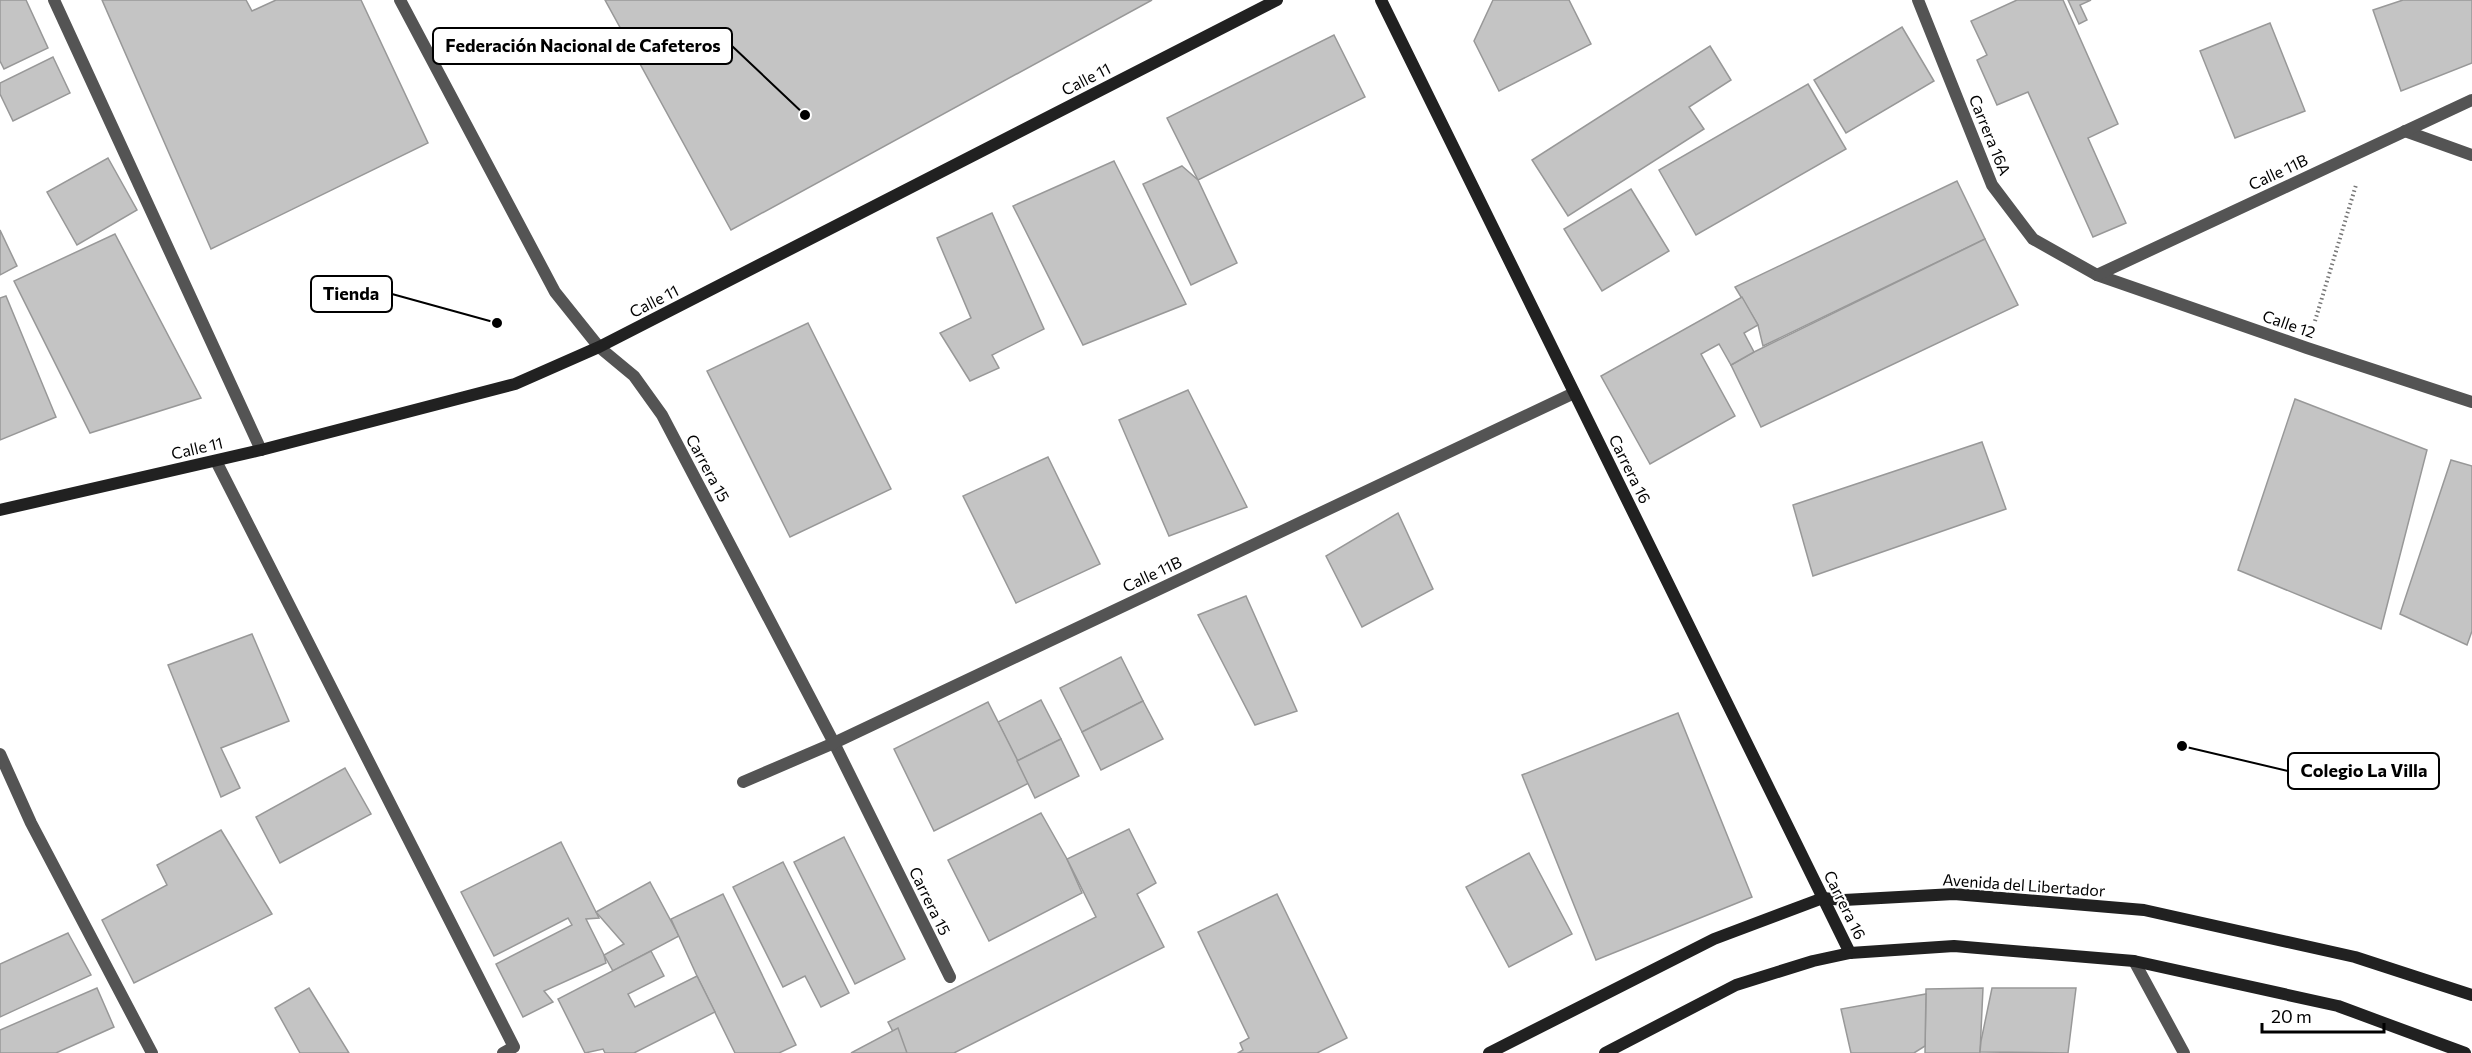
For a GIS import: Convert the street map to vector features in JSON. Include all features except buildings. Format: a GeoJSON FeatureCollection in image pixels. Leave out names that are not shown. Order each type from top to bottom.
{"type":"FeatureCollection","features":[{"type":"Feature","properties":{"kind":"street"},"geometry":{"type":"LineString","coordinates":[[54,0],[261,450]]}},
{"type":"Feature","properties":{"kind":"street","name":"Carrera 15"},"geometry":{"type":"LineString","coordinates":[[400,0],[555,292],[599,347],[634,376],[662,416],[834,743],[950,977]]}},
{"type":"Feature","properties":{"kind":"street","name":"Calle 11"},"geometry":{"type":"LineString","coordinates":[[0,510],[261,450],[515,384],[599,347],[1277,0]]}},
{"type":"Feature","properties":{"kind":"street","name":"Carrera 16"},"geometry":{"type":"LineString","coordinates":[[1381,0],[1851,953]]}},
{"type":"Feature","properties":{"kind":"street","name":"Carrera 16A"},"geometry":{"type":"LineString","coordinates":[[1918,0],[1992,185],[2033,239],[2097,275]]}},
{"type":"Feature","properties":{"kind":"street","name":"Calle 11B"},"geometry":{"type":"LineString","coordinates":[[2097,275],[2472,100]]}},
{"type":"Feature","properties":{"kind":"street"},"geometry":{"type":"LineString","coordinates":[[2405,131],[2472,155]]}},
{"type":"Feature","properties":{"kind":"street","name":"Calle 12"},"geometry":{"type":"LineString","coordinates":[[2097,275],[2472,402]]}},
{"type":"Feature","properties":{"kind":"street","name":"Calle 11B"},"geometry":{"type":"LineString","coordinates":[[743,782],[834,743],[1574,393]]}},
{"type":"Feature","properties":{"kind":"street"},"geometry":{"type":"LineString","coordinates":[[216,460],[514,1047],[503,1053]]}},
{"type":"Feature","properties":{"kind":"street"},"geometry":{"type":"LineString","coordinates":[[0,754],[31,824],[152,1053]]}},
{"type":"Feature","properties":{"kind":"street","name":"Avenida del Libertador"},"geometry":{"type":"LineString","coordinates":[[1489,1053],[1714,939],[1823,898],[1844,900],[1953,894],[2144,910],[2355,957],[2472,995]]}},
{"type":"Feature","properties":{"kind":"street"},"geometry":{"type":"LineString","coordinates":[[1605,1053],[1736,985],[1813,961],[1851,953],[1954,946],[2134,961],[2338,1006],[2465,1053]]}},
{"type":"Feature","properties":{"kind":"street"},"geometry":{"type":"LineString","coordinates":[[2134,961],[2184,1053]]}},
{"type":"Feature","properties":{"kind":"path"},"geometry":{"type":"LineString","coordinates":[[2307,348],[2367,148]]}},
{"type":"Feature","properties":{"kind":"place","name":"Federación Nacional de Cafeteros"},"geometry":{"type":"Point","coordinates":[805,115]}},
{"type":"Feature","properties":{"kind":"place","name":"Tienda"},"geometry":{"type":"Point","coordinates":[497,323]}},
{"type":"Feature","properties":{"kind":"place","name":"Colegio La Villa"},"geometry":{"type":"Point","coordinates":[2182,746]}}]}
